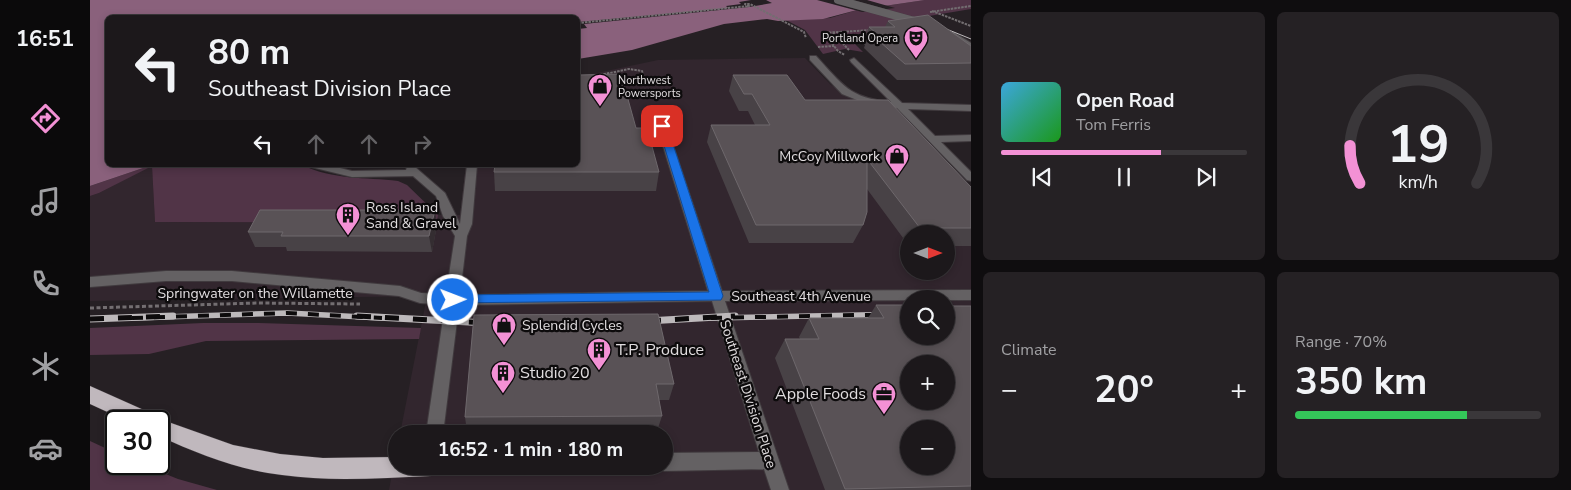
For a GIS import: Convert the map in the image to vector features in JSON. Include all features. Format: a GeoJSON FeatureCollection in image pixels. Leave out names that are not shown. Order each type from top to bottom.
{"type":"FeatureCollection","features":[{"type":"Feature","properties":{"kind":"highway"},"geometry":{"type":"LineString","coordinates":[[90,395],[123,410]]}},
{"type":"Feature","properties":{"kind":"highway"},"geometry":{"type":"LineString","coordinates":[[170,430],[227,453],[261,462],[302,466],[388,466]]}},
{"type":"Feature","properties":{"kind":"street"},"geometry":{"type":"LineString","coordinates":[[838,0],[933,26],[844,0]]}},
{"type":"Feature","properties":{"kind":"street"},"geometry":{"type":"LineString","coordinates":[[971,40],[944,29],[971,46]]}},
{"type":"Feature","properties":{"kind":"street"},"geometry":{"type":"LineString","coordinates":[[812,58],[845,92],[885,106],[971,108]]}},
{"type":"Feature","properties":{"kind":"street"},"geometry":{"type":"LineString","coordinates":[[854,60],[971,178]]}},
{"type":"Feature","properties":{"kind":"street","name":"Southeast Division Place"},"geometry":{"type":"LineString","coordinates":[[662,126],[780,490]]}},
{"type":"Feature","properties":{"kind":"street"},"geometry":{"type":"LineString","coordinates":[[935,141],[971,138]]}},
{"type":"Feature","properties":{"kind":"street"},"geometry":{"type":"LineString","coordinates":[[935,141],[971,144]]}},
{"type":"Feature","properties":{"kind":"street"},"geometry":{"type":"LineString","coordinates":[[323,167],[352,174],[416,173]]}},
{"type":"Feature","properties":{"kind":"street"},"geometry":{"type":"LineString","coordinates":[[406,167],[441,195],[449,216],[461,236]]}},
{"type":"Feature","properties":{"kind":"street"},"geometry":{"type":"LineString","coordinates":[[435,425],[461,236],[466,224],[472,167]]}},
{"type":"Feature","properties":{"kind":"street","name":"Southeast 4th Avenue"},"geometry":{"type":"LineString","coordinates":[[90,282],[166,276],[232,276],[400,291],[420,298],[453,300],[971,295]]}},
{"type":"Feature","properties":{"kind":"street"},"geometry":{"type":"LineString","coordinates":[[673,462],[770,460]]}},
{"type":"Feature","properties":{"kind":"path"},"geometry":{"type":"LineString","coordinates":[[580,23],[749,6],[745,4],[750,4],[804,32],[806,38]]}},
{"type":"Feature","properties":{"kind":"path"},"geometry":{"type":"LineString","coordinates":[[931,11],[971,26]]}},
{"type":"Feature","properties":{"kind":"path"},"geometry":{"type":"LineString","coordinates":[[854,60],[838,51],[822,32],[858,37],[868,43]]}},
{"type":"Feature","properties":{"kind":"path"},"geometry":{"type":"LineString","coordinates":[[833,33],[854,60]]}},
{"type":"Feature","properties":{"kind":"path"},"geometry":{"type":"LineString","coordinates":[[858,37],[865,34],[874,34]]}},
{"type":"Feature","properties":{"kind":"path"},"geometry":{"type":"LineString","coordinates":[[815,47],[834,46]]}},
{"type":"Feature","properties":{"kind":"path"},"geometry":{"type":"LineString","coordinates":[[596,76],[629,69],[642,72],[644,78],[632,85]]}},
{"type":"Feature","properties":{"kind":"path","name":"Springwater on the Willamette"},"geometry":{"type":"LineString","coordinates":[[90,308],[257,303],[362,304]]}},
{"type":"Feature","properties":{"kind":"shaded area"},"geometry":{"type":"Polygon","coordinates":[[[90,0],[925,0],[857,10],[823,19],[778,21],[767,19],[724,24],[632,50],[580,59],[580,15],[105,15],[105,167],[146,167],[90,186],[90,0]]]}},
{"type":"Feature","properties":{"kind":"shaded area"},"geometry":{"type":"Polygon","coordinates":[[[925,0],[971,0],[971,9],[929,16],[881,32],[846,35],[863,52],[845,49],[823,54],[805,30],[786,20],[830,18],[857,10],[925,0]]]}},
{"type":"Feature","properties":{"kind":"shaded area"},"geometry":{"type":"Polygon","coordinates":[[[805,58],[831,85],[895,118],[971,197],[971,490],[389,490],[392,475],[673,475],[673,425],[402,425],[427,296],[90,301],[90,196],[148,167],[152,167],[155,222],[437,223],[438,215],[460,215],[466,167],[580,167],[580,77],[658,60],[805,58]]]}},
{"type":"Feature","properties":{"kind":"shaded area"},"geometry":{"type":"Polygon","coordinates":[[[146,167],[150,167],[90,196],[90,186],[146,167]]]}},
{"type":"Feature","properties":{"kind":"shaded area"},"geometry":{"type":"Polygon","coordinates":[[[152,167],[307,167],[337,176],[398,181],[407,185],[438,215],[437,223],[155,222],[152,167]]]}},
{"type":"Feature","properties":{"kind":"shaded area"},"geometry":{"type":"Polygon","coordinates":[[[203,323],[421,328],[419,339],[206,341],[149,354],[90,355],[90,328],[203,323]]]}},
{"type":"Feature","properties":{"kind":"shaded area"},"geometry":{"type":"Polygon","coordinates":[[[90,441],[105,448],[105,475],[168,475],[217,490],[90,490],[90,441]]]}},
{"type":"Feature","properties":{"kind":"pier"},"geometry":{"type":"Polygon","coordinates":[[[766,0],[772,3],[749,7],[584,24],[587,28],[580,29],[580,22],[728,8],[726,6],[741,4],[739,2],[766,0]]]}},
{"type":"Feature","properties":{"kind":"pier"},"geometry":{"type":"Polygon","coordinates":[[[817,0],[867,0],[895,8],[862,12],[817,0]]]}},
{"type":"Feature","properties":{"kind":"building"},"geometry":{"type":"Polygon","coordinates":[[[928,15],[971,46],[971,63],[905,64],[870,33],[876,33],[869,27],[895,27],[888,21],[928,15]]]}},
{"type":"Feature","properties":{"kind":"building"},"geometry":{"type":"Polygon","coordinates":[[[621,74],[636,128],[647,128],[659,172],[494,172],[495,167],[580,167],[580,75],[621,74]]]}},
{"type":"Feature","properties":{"kind":"building"},"geometry":{"type":"Polygon","coordinates":[[[733,75],[787,75],[805,100],[888,100],[971,187],[971,228],[955,228],[955,225],[918,225],[867,159],[867,212],[863,225],[756,225],[711,125],[770,125],[752,94],[744,94],[733,75]]]}},
{"type":"Feature","properties":{"kind":"building"},"geometry":{"type":"Polygon","coordinates":[[[260,210],[435,210],[429,236],[281,236],[283,232],[248,232],[260,210]]]}},
{"type":"Feature","properties":{"kind":"building","name":"Apple Foods"},"geometry":{"type":"Polygon","coordinates":[[[876,305],[900,305],[900,345],[955,345],[955,306],[971,306],[971,486],[845,489],[785,339],[819,339],[809,318],[884,318],[876,305]]]}},
{"type":"Feature","properties":{"kind":"building"},"geometry":{"type":"Polygon","coordinates":[[[658,314],[674,384],[656,384],[662,416],[465,417],[474,315],[658,314]]]}},
{"type":"Feature","properties":{"kind":"tram line"},"geometry":{"type":"LineString","coordinates":[[836,0],[919,23]]}},
{"type":"Feature","properties":{"kind":"tram line"},"geometry":{"type":"LineString","coordinates":[[934,24],[971,39]]}},
{"type":"Feature","properties":{"kind":"railway"},"geometry":{"type":"LineString","coordinates":[[132,318],[287,313],[382,318]]}},
{"type":"Feature","properties":{"kind":"railway"},"geometry":{"type":"LineString","coordinates":[[711,318],[900,314]]}},
{"type":"Feature","properties":{"kind":"railway"},"geometry":{"type":"LineString","coordinates":[[90,319],[173,316]]}},
{"type":"Feature","properties":{"kind":"railway"},"geometry":{"type":"LineString","coordinates":[[357,316],[487,323]]}},
{"type":"Feature","properties":{"kind":"railway"},"geometry":{"type":"LineString","coordinates":[[647,321],[735,316]]}},
{"type":"Feature","properties":{"kind":"place","name":"Portland Opera"},"geometry":{"type":"Point","coordinates":[916,59]}},
{"type":"Feature","properties":{"kind":"place","name":"Northwest Powersports"},"geometry":{"type":"Point","coordinates":[600,107]}},
{"type":"Feature","properties":{"kind":"place","name":"McCoy Millwork"},"geometry":{"type":"Point","coordinates":[897,177]}},
{"type":"Feature","properties":{"kind":"place","name":"Ross Island Sand & Gravel"},"geometry":{"type":"Point","coordinates":[348,236]}},
{"type":"Feature","properties":{"kind":"place","name":"Splendid Cycles"},"geometry":{"type":"Point","coordinates":[504,346]}},
{"type":"Feature","properties":{"kind":"place","name":"T.P. Produce"},"geometry":{"type":"Point","coordinates":[599,371]}},
{"type":"Feature","properties":{"kind":"place","name":"Studio 20"},"geometry":{"type":"Point","coordinates":[503,394]}},
{"type":"Feature","properties":{"kind":"place","name":"Apple Foods"},"geometry":{"type":"Point","coordinates":[884,415]}},
{"type":"Feature","properties":{"kind":"route"},"geometry":{"type":"LineString","coordinates":[[453,300],[716,296],[662,126]]}}]}
